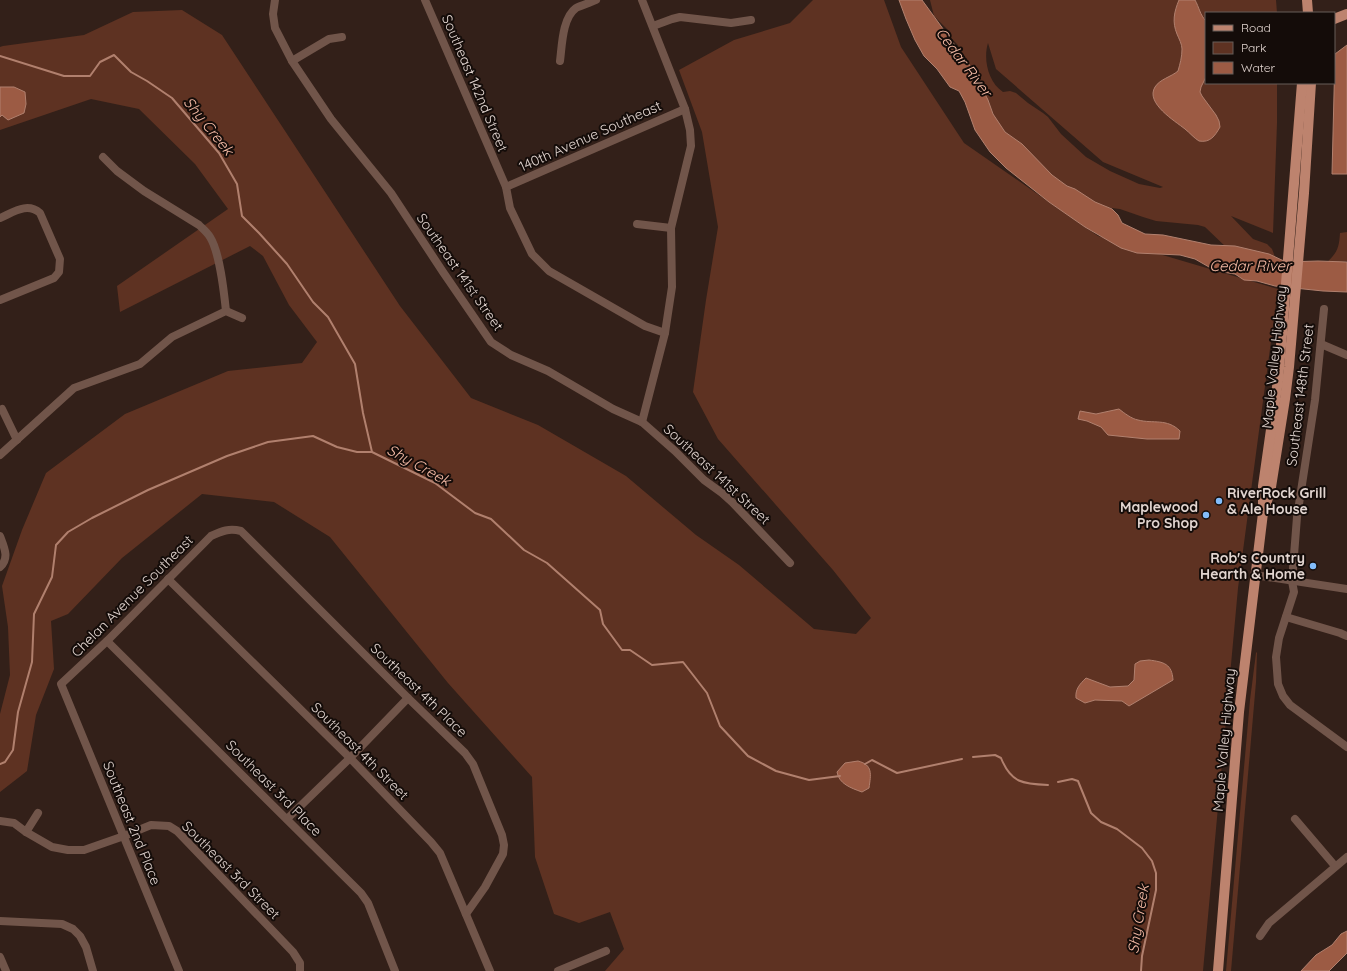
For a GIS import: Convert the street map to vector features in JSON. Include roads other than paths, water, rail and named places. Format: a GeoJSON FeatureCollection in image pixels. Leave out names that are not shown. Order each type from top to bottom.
{"type":"FeatureCollection","features":[{"type":"Feature","properties":{"kind":"main road"},"geometry":{"type":"LineString","coordinates":[[1307,0],[1308,12]]}},
{"type":"Feature","properties":{"kind":"main road","name":"Maple Valley Highway"},"geometry":{"type":"LineString","coordinates":[[1295,240],[1302,84]]}},
{"type":"Feature","properties":{"kind":"main road","name":"Maple Valley Highway"},"geometry":{"type":"LineString","coordinates":[[1218,971],[1239,712],[1255,575],[1263,513],[1271,487],[1285,399],[1290,300],[1311,84]]}},
{"type":"Feature","properties":{"kind":"street","name":"Southeast 142nd Street"},"geometry":{"type":"LineString","coordinates":[[425,0],[506,187],[510,208],[532,254],[550,271],[645,326],[665,333]]}},
{"type":"Feature","properties":{"kind":"street"},"geometry":{"type":"LineString","coordinates":[[560,61],[564,31],[568,18],[575,9],[596,0]]}},
{"type":"Feature","properties":{"kind":"street"},"geometry":{"type":"LineString","coordinates":[[642,0],[685,109],[690,130],[691,146],[671,228],[672,287],[665,333],[642,422]]}},
{"type":"Feature","properties":{"kind":"street","name":"Southeast 141st Street"},"geometry":{"type":"LineString","coordinates":[[274,2],[273,14],[275,28],[292,61],[331,119],[391,194],[491,342],[511,355],[548,371],[613,409],[642,422],[675,451],[704,480],[727,498],[790,563]]}},
{"type":"Feature","properties":{"kind":"street"},"geometry":{"type":"LineString","coordinates":[[653,26],[680,17],[731,23],[751,20]]}},
{"type":"Feature","properties":{"kind":"street"},"geometry":{"type":"LineString","coordinates":[[292,61],[329,39],[342,36]]}},
{"type":"Feature","properties":{"kind":"street","name":"140th Avenue Southeast"},"geometry":{"type":"LineString","coordinates":[[506,187],[685,109]]}},
{"type":"Feature","properties":{"kind":"street"},"geometry":{"type":"LineString","coordinates":[[103,157],[109,165],[144,191],[199,225],[207,232],[211,238],[218,263],[225,296],[226,311]]}},
{"type":"Feature","properties":{"kind":"street"},"geometry":{"type":"LineString","coordinates":[[0,218],[24,207],[34,208],[40,213],[60,259],[59,272],[54,278],[0,300]]}},
{"type":"Feature","properties":{"kind":"street"},"geometry":{"type":"LineString","coordinates":[[637,224],[671,228]]}},
{"type":"Feature","properties":{"kind":"street","name":"Southeast 148th Street"},"geometry":{"type":"LineString","coordinates":[[1324,309],[1315,400],[1297,518],[1292,581],[1294,592],[1279,638],[1276,657],[1278,684],[1283,696],[1290,705],[1347,747]]}},
{"type":"Feature","properties":{"kind":"street"},"geometry":{"type":"LineString","coordinates":[[0,455],[74,388],[140,364],[172,337],[226,311],[242,318]]}},
{"type":"Feature","properties":{"kind":"street"},"geometry":{"type":"LineString","coordinates":[[1321,344],[1347,355]]}},
{"type":"Feature","properties":{"kind":"street"},"geometry":{"type":"LineString","coordinates":[[2,409],[17,440]]}},
{"type":"Feature","properties":{"kind":"street","name":"Southeast 4th Place"},"geometry":{"type":"LineString","coordinates":[[222,530],[232,529],[241,531],[465,753],[473,764],[502,834],[504,845],[503,854],[486,887],[466,914]]}},
{"type":"Feature","properties":{"kind":"street","name":"Chelan Avenue Southeast"},"geometry":{"type":"LineString","coordinates":[[61,684],[107,641],[211,536],[222,530]]}},
{"type":"Feature","properties":{"kind":"street"},"geometry":{"type":"LineString","coordinates":[[0,536],[5,548],[2,565]]}},
{"type":"Feature","properties":{"kind":"street"},"geometry":{"type":"LineString","coordinates":[[1255,575],[1347,589]]}},
{"type":"Feature","properties":{"kind":"street","name":"Southeast 4th Street"},"geometry":{"type":"LineString","coordinates":[[168,579],[350,758],[431,842],[440,853],[490,971]]}},
{"type":"Feature","properties":{"kind":"street"},"geometry":{"type":"LineString","coordinates":[[1286,617],[1347,636]]}},
{"type":"Feature","properties":{"kind":"street","name":"Southeast 3rd Place"},"geometry":{"type":"LineString","coordinates":[[107,641],[361,893],[368,903],[396,971]]}},
{"type":"Feature","properties":{"kind":"street","name":"Southeast 2nd Place"},"geometry":{"type":"LineString","coordinates":[[61,684],[179,971]]}},
{"type":"Feature","properties":{"kind":"street"},"geometry":{"type":"LineString","coordinates":[[287,819],[350,758],[408,698]]}},
{"type":"Feature","properties":{"kind":"street"},"geometry":{"type":"LineString","coordinates":[[26,832],[38,813]]}},
{"type":"Feature","properties":{"kind":"street"},"geometry":{"type":"LineString","coordinates":[[1295,819],[1335,866]]}},
{"type":"Feature","properties":{"kind":"street","name":"Southeast 3rd Street"},"geometry":{"type":"LineString","coordinates":[[0,821],[14,822],[26,832],[52,847],[68,850],[84,850],[151,825],[169,826],[177,831],[293,952],[300,963],[300,971]]}},
{"type":"Feature","properties":{"kind":"street"},"geometry":{"type":"LineString","coordinates":[[1260,936],[1269,923],[1347,857]]}},
{"type":"Feature","properties":{"kind":"street"},"geometry":{"type":"LineString","coordinates":[[0,921],[62,924],[73,929],[80,936],[86,947],[94,971]]}},
{"type":"Feature","properties":{"kind":"street"},"geometry":{"type":"LineString","coordinates":[[558,971],[606,951]]}},
{"type":"Feature","properties":{"kind":"street"},"geometry":{"type":"LineString","coordinates":[[0,957],[6,971]]}},
{"type":"Feature","properties":{"kind":"water","name":"Cedar River"},"geometry":{"type":"Polygon","coordinates":[[[899,0],[922,0],[973,70],[988,100],[993,114],[1005,132],[1022,144],[1052,175],[1067,186],[1075,189],[1095,202],[1112,209],[1118,215],[1122,223],[1145,234],[1163,235],[1211,245],[1235,246],[1269,254],[1286,262],[1347,262],[1347,292],[1275,286],[1257,281],[1244,280],[1235,274],[1216,271],[1195,259],[1180,255],[1137,253],[1121,248],[1085,227],[1049,202],[1006,168],[990,152],[975,130],[965,102],[959,91],[950,87],[937,69],[924,56],[915,40],[899,0]]]}},
{"type":"Feature","properties":{"kind":"water"},"geometry":{"type":"Polygon","coordinates":[[[1179,0],[1195,0],[1205,20],[1205,79],[1200,92],[1216,115],[1220,127],[1214,136],[1206,141],[1199,141],[1195,138],[1162,111],[1154,99],[1153,93],[1155,87],[1157,84],[1178,71],[1182,55],[1181,43],[1175,30],[1174,21],[1179,0]]]}},
{"type":"Feature","properties":{"kind":"water"},"geometry":{"type":"Polygon","coordinates":[[[1347,45],[1347,174],[1332,174],[1335,54],[1347,45]]]}},
{"type":"Feature","properties":{"kind":"water"},"geometry":{"type":"Polygon","coordinates":[[[0,87],[14,87],[25,92],[26,104],[24,113],[8,120],[2,115],[0,117],[0,87]]]}},
{"type":"Feature","properties":{"kind":"water"},"geometry":{"type":"Polygon","coordinates":[[[1119,409],[1128,416],[1136,419],[1170,424],[1180,431],[1179,439],[1147,439],[1108,435],[1101,427],[1078,419],[1080,411],[1096,414],[1119,409]]]}},
{"type":"Feature","properties":{"kind":"water"},"geometry":{"type":"Polygon","coordinates":[[[1149,660],[1163,663],[1169,667],[1173,680],[1129,706],[1122,701],[1095,700],[1085,703],[1076,698],[1077,689],[1086,678],[1110,687],[1128,686],[1134,680],[1135,664],[1140,661],[1149,660]]]}},
{"type":"Feature","properties":{"kind":"water"},"geometry":{"type":"Polygon","coordinates":[[[858,761],[866,765],[870,771],[869,788],[862,792],[843,783],[837,772],[845,763],[858,761]]]}},
{"type":"Feature","properties":{"kind":"water"},"geometry":{"type":"Polygon","coordinates":[[[1347,931],[1347,953],[1329,971],[1301,971],[1316,955],[1332,945],[1341,934],[1347,931]]]}},
{"type":"Feature","properties":{"kind":"waterway","name":"Shy Creek"},"geometry":{"type":"LineString","coordinates":[[0,56],[64,76],[90,76],[100,62],[114,55],[131,72],[172,98],[219,153],[237,184],[242,216],[287,264],[313,302],[328,317],[355,364],[363,413],[372,452],[435,483],[475,513],[491,519],[524,550],[547,563],[600,610],[603,624],[622,650],[630,650],[652,665],[683,662],[707,693],[720,726],[748,756],[776,771],[809,780],[840,776]]}},
{"type":"Feature","properties":{"kind":"waterway"},"geometry":{"type":"LineString","coordinates":[[0,764],[5,762],[13,750],[18,712],[32,662],[34,614],[52,577],[56,545],[68,532],[92,518],[148,490],[227,456],[268,442],[313,436],[337,447],[357,452],[372,452]]}},
{"type":"Feature","properties":{"kind":"waterway","name":"Shy Creek"},"geometry":{"type":"LineString","coordinates":[[973,757],[995,755],[1001,758],[1009,773],[1019,780],[1025,783],[1048,785]]}},
{"type":"Feature","properties":{"kind":"waterway","name":"Shy Creek"},"geometry":{"type":"LineString","coordinates":[[865,764],[872,760],[897,773],[962,759]]}},
{"type":"Feature","properties":{"kind":"waterway","name":"Shy Creek"},"geometry":{"type":"LineString","coordinates":[[1058,782],[1072,779],[1078,781],[1091,813],[1101,822],[1117,829],[1142,848],[1152,861],[1156,873],[1156,890],[1142,956],[1141,971]]}},
{"type":"Feature","properties":{"kind":"place","name":"RiverRock Grill & Ale House"},"geometry":{"type":"Point","coordinates":[1219,501]}},
{"type":"Feature","properties":{"kind":"place","name":"Maplewood Pro Shop"},"geometry":{"type":"Point","coordinates":[1206,515]}},
{"type":"Feature","properties":{"kind":"place","name":"Rob's Country Hearth & Home"},"geometry":{"type":"Point","coordinates":[1313,566]}}]}
